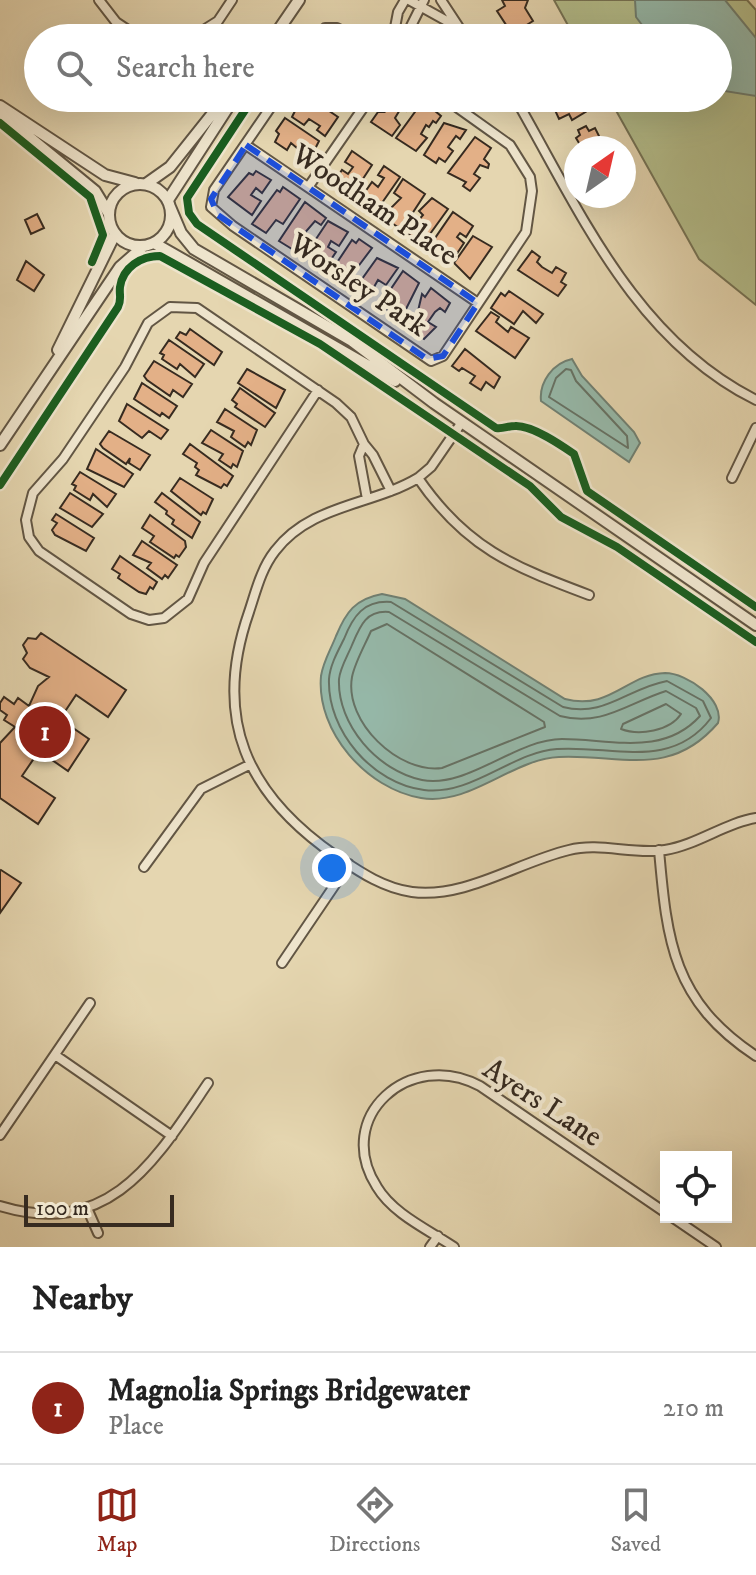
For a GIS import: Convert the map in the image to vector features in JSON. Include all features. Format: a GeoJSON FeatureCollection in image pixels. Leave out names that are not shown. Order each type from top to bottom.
{"type":"FeatureCollection","features":[{"type":"Feature","properties":{"kind":"street"},"geometry":{"type":"LineString","coordinates":[[99,0],[119,24]]}},
{"type":"Feature","properties":{"kind":"street"},"geometry":{"type":"LineString","coordinates":[[214,24],[232,0]]}},
{"type":"Feature","properties":{"kind":"street"},"geometry":{"type":"LineString","coordinates":[[283,24],[299,0]]}},
{"type":"Feature","properties":{"kind":"street"},"geometry":{"type":"LineString","coordinates":[[396,24],[398,12],[407,0],[422,4],[452,24]]}},
{"type":"Feature","properties":{"kind":"street"},"geometry":{"type":"LineString","coordinates":[[441,0],[453,24]]}},
{"type":"Feature","properties":{"kind":"street"},"geometry":{"type":"LineString","coordinates":[[412,24],[422,4]]}},
{"type":"Feature","properties":{"kind":"street"},"geometry":{"type":"LineString","coordinates":[[0,106],[105,175],[141,184],[169,203],[181,233],[194,249],[352,341],[434,403],[756,625]]}},
{"type":"Feature","properties":{"kind":"street"},"geometry":{"type":"LineString","coordinates":[[109,214],[120,190],[141,184],[170,167],[214,112]]}},
{"type":"Feature","properties":{"kind":"street"},"geometry":{"type":"LineString","coordinates":[[0,445],[120,267],[168,228],[169,203],[225,112]]}},
{"type":"Feature","properties":{"kind":"street","name":"Worsley Park"},"geometry":{"type":"LineString","coordinates":[[268,112],[214,190],[211,203],[214,211],[431,361],[443,356],[526,232],[532,191],[530,177],[510,145],[464,112]]}},
{"type":"Feature","properties":{"kind":"street"},"geometry":{"type":"LineString","coordinates":[[309,186],[360,112]]}},
{"type":"Feature","properties":{"kind":"street"},"geometry":{"type":"LineString","coordinates":[[523,112],[620,281],[642,309],[690,358],[756,400]]}},
{"type":"Feature","properties":{"kind":"street"},"geometry":{"type":"LineString","coordinates":[[0,113],[95,191],[109,214],[115,234],[123,241],[149,244],[434,403]]}},
{"type":"Feature","properties":{"kind":"street","name":"Woodham Place"},"geometry":{"type":"LineString","coordinates":[[246,145],[478,303]]}},
{"type":"Feature","properties":{"kind":"street"},"geometry":{"type":"LineString","coordinates":[[45,377],[115,234]]}},
{"type":"Feature","properties":{"kind":"street"},"geometry":{"type":"LineString","coordinates":[[318,390],[204,563],[188,599],[164,618],[149,620],[131,614],[39,551],[29,537],[28,506],[33,493],[72,446],[156,314],[180,305],[197,308],[318,390],[351,417],[391,491]]}},
{"type":"Feature","properties":{"kind":"street"},"geometry":{"type":"LineString","coordinates":[[462,422],[431,467],[418,478],[391,491],[328,511],[300,527],[274,553],[265,567],[238,646],[234,682],[238,733],[249,765],[266,793],[289,819],[349,864],[390,887],[416,892],[443,891],[574,849],[659,850],[697,841],[756,818]]}},
{"type":"Feature","properties":{"kind":"street"},"geometry":{"type":"LineString","coordinates":[[732,478],[756,428]]}},
{"type":"Feature","properties":{"kind":"street"},"geometry":{"type":"LineString","coordinates":[[364,444],[359,456],[367,499]]}},
{"type":"Feature","properties":{"kind":"street"},"geometry":{"type":"LineString","coordinates":[[418,478],[440,510],[461,531],[513,565],[589,595]]}},
{"type":"Feature","properties":{"kind":"street"},"geometry":{"type":"LineString","coordinates":[[144,867],[201,789],[249,765]]}},
{"type":"Feature","properties":{"kind":"street"},"geometry":{"type":"LineString","coordinates":[[659,850],[665,925],[677,967],[699,1005],[724,1032],[756,1056]]}},
{"type":"Feature","properties":{"kind":"street"},"geometry":{"type":"LineString","coordinates":[[282,963],[349,864]]}},
{"type":"Feature","properties":{"kind":"street"},"geometry":{"type":"LineString","coordinates":[[0,1135],[90,1003]]}},
{"type":"Feature","properties":{"kind":"street"},"geometry":{"type":"LineString","coordinates":[[55,1055],[172,1136]]}},
{"type":"Feature","properties":{"kind":"street","name":"Ayers Lane"},"geometry":{"type":"LineString","coordinates":[[438,1236],[388,1201],[371,1176],[365,1138],[373,1113],[386,1095],[405,1080],[428,1073],[468,1079],[660,1209]]}},
{"type":"Feature","properties":{"kind":"street"},"geometry":{"type":"LineString","coordinates":[[0,1206],[35,1213],[87,1208],[131,1185],[172,1136],[208,1083]]}},
{"type":"Feature","properties":{"kind":"street"},"geometry":{"type":"LineString","coordinates":[[87,1208],[98,1233]]}},
{"type":"Feature","properties":{"kind":"street"},"geometry":{"type":"LineString","coordinates":[[681,1223],[716,1247]]}},
{"type":"Feature","properties":{"kind":"street"},"geometry":{"type":"LineString","coordinates":[[430,1247],[438,1236],[454,1247]]}},
{"type":"Feature","properties":{"kind":"highlighted area"},"geometry":{"type":"Polygon","coordinates":[[[246,145],[478,303],[443,356],[427,359],[218,215],[211,199],[246,145]]]}},
{"type":"Feature","properties":{"kind":"green space"},"geometry":{"type":"Polygon","coordinates":[[[554,0],[747,0],[756,10],[756,305],[699,259],[636,146],[636,136],[630,136],[617,112],[732,112],[732,24],[567,24],[554,0]]]}},
{"type":"Feature","properties":{"kind":"water"},"geometry":{"type":"Polygon","coordinates":[[[635,0],[725,0],[756,38],[756,96],[732,92],[732,24],[641,24],[636,17],[635,0]]]}},
{"type":"Feature","properties":{"kind":"water"},"geometry":{"type":"Polygon","coordinates":[[[572,359],[582,376],[634,432],[640,443],[629,462],[541,401],[542,387],[549,374],[572,359]]]}},
{"type":"Feature","properties":{"kind":"water"},"geometry":{"type":"Polygon","coordinates":[[[382,594],[405,599],[565,699],[594,700],[652,675],[674,674],[693,683],[710,697],[719,714],[718,723],[682,752],[663,758],[559,757],[525,765],[474,789],[439,799],[401,792],[382,783],[349,755],[336,737],[322,697],[322,671],[344,620],[358,603],[382,594]]]}},
{"type":"Feature","properties":{"kind":"building"},"geometry":{"type":"Polygon","coordinates":[[[502,0],[528,0],[525,8],[533,21],[528,24],[505,24],[497,11],[505,6],[502,0]]]}},
{"type":"Feature","properties":{"kind":"building"},"geometry":{"type":"Polygon","coordinates":[[[294,112],[331,112],[338,117],[325,136],[317,130],[320,126],[309,119],[304,125],[292,117],[294,112]]]}},
{"type":"Feature","properties":{"kind":"building"},"geometry":{"type":"Polygon","coordinates":[[[378,112],[399,112],[395,118],[400,125],[392,136],[371,122],[378,112]]]}},
{"type":"Feature","properties":{"kind":"building"},"geometry":{"type":"Polygon","coordinates":[[[415,112],[436,112],[441,116],[436,123],[433,121],[429,127],[426,125],[421,134],[427,138],[416,151],[396,138],[415,112]]]}},
{"type":"Feature","properties":{"kind":"building"},"geometry":{"type":"Polygon","coordinates":[[[556,112],[585,112],[572,120],[569,114],[559,119],[556,112]]]}},
{"type":"Feature","properties":{"kind":"building"},"geometry":{"type":"Polygon","coordinates":[[[285,118],[319,141],[310,159],[291,143],[287,150],[275,142],[279,134],[276,131],[285,118]]]}},
{"type":"Feature","properties":{"kind":"building"},"geometry":{"type":"Polygon","coordinates":[[[444,123],[466,130],[460,139],[456,136],[448,147],[453,151],[445,162],[439,158],[436,163],[424,155],[444,123]]]}},
{"type":"Feature","properties":{"kind":"building"},"geometry":{"type":"Polygon","coordinates":[[[586,126],[589,131],[595,128],[599,136],[579,136],[578,130],[586,126]]]}},
{"type":"Feature","properties":{"kind":"building"},"geometry":{"type":"Polygon","coordinates":[[[475,137],[491,148],[484,159],[489,164],[488,168],[480,165],[474,174],[480,178],[470,191],[463,186],[466,182],[448,173],[475,137]]]}},
{"type":"Feature","properties":{"kind":"building"},"geometry":{"type":"Polygon","coordinates":[[[352,151],[372,165],[353,194],[333,183],[342,170],[348,174],[353,167],[345,162],[352,151]]]}},
{"type":"Feature","properties":{"kind":"building"},"geometry":{"type":"Polygon","coordinates":[[[384,166],[400,177],[377,210],[374,207],[372,211],[358,202],[372,182],[378,187],[384,178],[378,175],[384,166]]]}},
{"type":"Feature","properties":{"kind":"building"},"geometry":{"type":"Polygon","coordinates":[[[256,171],[271,180],[262,193],[256,188],[251,195],[261,201],[252,215],[228,197],[249,173],[253,175],[256,171]]]}},
{"type":"Feature","properties":{"kind":"building"},"geometry":{"type":"Polygon","coordinates":[[[403,179],[425,194],[404,226],[398,227],[382,217],[401,198],[394,193],[403,179]]]}},
{"type":"Feature","properties":{"kind":"building"},"geometry":{"type":"Polygon","coordinates":[[[283,187],[300,199],[283,224],[276,220],[266,233],[252,224],[277,190],[280,192],[283,187]]]}},
{"type":"Feature","properties":{"kind":"building"},"geometry":{"type":"Polygon","coordinates":[[[432,198],[448,209],[422,245],[405,231],[414,218],[418,221],[423,215],[419,211],[432,198]]]}},
{"type":"Feature","properties":{"kind":"building"},"geometry":{"type":"Polygon","coordinates":[[[305,202],[326,218],[321,225],[315,221],[302,236],[309,241],[300,254],[279,241],[305,202]]]}},
{"type":"Feature","properties":{"kind":"building"},"geometry":{"type":"Polygon","coordinates":[[[453,212],[473,226],[466,237],[460,233],[457,237],[464,243],[450,264],[431,252],[434,247],[431,244],[453,212]]]}},
{"type":"Feature","properties":{"kind":"building"},"geometry":{"type":"Polygon","coordinates":[[[37,214],[44,228],[31,234],[25,220],[37,214]]]}},
{"type":"Feature","properties":{"kind":"building"},"geometry":{"type":"Polygon","coordinates":[[[328,221],[348,232],[339,246],[331,241],[328,247],[336,252],[328,264],[308,251],[328,221]]]}},
{"type":"Feature","properties":{"kind":"building"},"geometry":{"type":"Polygon","coordinates":[[[473,236],[492,247],[470,279],[454,263],[473,236]]]}},
{"type":"Feature","properties":{"kind":"building"},"geometry":{"type":"Polygon","coordinates":[[[359,239],[372,248],[357,268],[351,264],[346,271],[351,274],[345,283],[330,273],[352,240],[356,243],[359,239]]]}},
{"type":"Feature","properties":{"kind":"building"},"geometry":{"type":"Polygon","coordinates":[[[532,251],[540,257],[537,262],[542,267],[552,273],[556,267],[566,273],[561,282],[566,285],[558,296],[518,270],[532,251]]]}},
{"type":"Feature","properties":{"kind":"building"},"geometry":{"type":"Polygon","coordinates":[[[377,258],[398,268],[386,285],[378,280],[370,294],[357,286],[377,258]]]}},
{"type":"Feature","properties":{"kind":"building"},"geometry":{"type":"Polygon","coordinates":[[[26,261],[44,275],[34,291],[17,280],[26,261]]]}},
{"type":"Feature","properties":{"kind":"building"},"geometry":{"type":"Polygon","coordinates":[[[403,271],[419,283],[401,319],[380,305],[403,271]]]}},
{"type":"Feature","properties":{"kind":"building"},"geometry":{"type":"Polygon","coordinates":[[[431,288],[450,303],[445,312],[440,308],[435,312],[428,322],[436,327],[424,339],[404,325],[418,311],[422,294],[425,297],[431,288]]]}},
{"type":"Feature","properties":{"kind":"building"},"geometry":{"type":"Polygon","coordinates":[[[509,291],[543,314],[536,323],[523,311],[514,324],[491,308],[501,293],[505,296],[509,291]]]}},
{"type":"Feature","properties":{"kind":"building"},"geometry":{"type":"Polygon","coordinates":[[[491,312],[499,317],[496,322],[508,332],[511,327],[529,338],[515,358],[476,331],[491,312]]]}},
{"type":"Feature","properties":{"kind":"building"},"geometry":{"type":"Polygon","coordinates":[[[190,329],[222,352],[214,365],[176,338],[180,332],[186,335],[190,329]]]}},
{"type":"Feature","properties":{"kind":"building"},"geometry":{"type":"Polygon","coordinates":[[[169,340],[204,364],[195,377],[180,364],[177,369],[162,359],[164,355],[160,353],[169,340]]]}},
{"type":"Feature","properties":{"kind":"building"},"geometry":{"type":"Polygon","coordinates":[[[465,349],[500,377],[494,388],[486,382],[481,390],[470,383],[475,376],[452,366],[465,349]]]}},
{"type":"Feature","properties":{"kind":"building"},"geometry":{"type":"Polygon","coordinates":[[[154,361],[192,384],[183,397],[173,390],[170,396],[147,380],[144,376],[154,361]]]}},
{"type":"Feature","properties":{"kind":"building"},"geometry":{"type":"Polygon","coordinates":[[[247,369],[285,390],[276,408],[238,383],[247,369]]]}},
{"type":"Feature","properties":{"kind":"building"},"geometry":{"type":"Polygon","coordinates":[[[142,383],[177,406],[169,418],[162,413],[160,416],[134,399],[142,383]]]}},
{"type":"Feature","properties":{"kind":"building"},"geometry":{"type":"Polygon","coordinates":[[[240,388],[275,413],[265,427],[235,407],[237,404],[232,400],[240,388]]]}},
{"type":"Feature","properties":{"kind":"building"},"geometry":{"type":"Polygon","coordinates":[[[127,404],[168,430],[161,439],[149,431],[142,438],[119,421],[127,404]]]}},
{"type":"Feature","properties":{"kind":"building"},"geometry":{"type":"Polygon","coordinates":[[[225,409],[257,430],[251,445],[248,442],[245,447],[231,437],[234,431],[217,422],[225,409]]]}},
{"type":"Feature","properties":{"kind":"building"},"geometry":{"type":"Polygon","coordinates":[[[211,430],[243,451],[237,467],[233,464],[231,468],[219,460],[223,454],[202,443],[211,430]]]}},
{"type":"Feature","properties":{"kind":"building"},"geometry":{"type":"Polygon","coordinates":[[[109,431],[150,455],[140,470],[129,463],[130,458],[126,464],[103,448],[100,444],[109,431]]]}},
{"type":"Feature","properties":{"kind":"building"},"geometry":{"type":"Polygon","coordinates":[[[190,444],[233,476],[227,486],[224,484],[221,488],[196,475],[199,470],[195,467],[197,463],[183,454],[190,444]]]}},
{"type":"Feature","properties":{"kind":"building"},"geometry":{"type":"Polygon","coordinates":[[[96,449],[133,474],[124,487],[87,469],[96,449]]]}},
{"type":"Feature","properties":{"kind":"building"},"geometry":{"type":"Polygon","coordinates":[[[80,472],[116,494],[107,507],[93,494],[90,500],[74,490],[76,486],[72,484],[80,472]]]}},
{"type":"Feature","properties":{"kind":"building"},"geometry":{"type":"Polygon","coordinates":[[[180,478],[213,499],[206,514],[203,512],[201,515],[171,491],[180,478]]]}},
{"type":"Feature","properties":{"kind":"building"},"geometry":{"type":"Polygon","coordinates":[[[70,493],[103,514],[92,527],[60,508],[70,493]]]}},
{"type":"Feature","properties":{"kind":"building"},"geometry":{"type":"Polygon","coordinates":[[[162,493],[200,522],[192,538],[172,524],[174,520],[155,502],[162,493]]]}},
{"type":"Feature","properties":{"kind":"building"},"geometry":{"type":"Polygon","coordinates":[[[56,514],[94,538],[86,551],[55,535],[52,530],[57,523],[52,520],[56,514]]]}},
{"type":"Feature","properties":{"kind":"building"},"geometry":{"type":"Polygon","coordinates":[[[150,515],[185,541],[186,547],[179,557],[176,555],[174,558],[150,542],[154,536],[142,528],[150,515]]]}},
{"type":"Feature","properties":{"kind":"building"},"geometry":{"type":"Polygon","coordinates":[[[142,541],[177,565],[168,578],[165,575],[162,579],[147,568],[151,563],[133,555],[142,541]]]}},
{"type":"Feature","properties":{"kind":"building"},"geometry":{"type":"Polygon","coordinates":[[[120,556],[157,582],[153,589],[150,587],[146,594],[139,592],[118,578],[120,574],[112,569],[120,556]]]}},
{"type":"Feature","properties":{"kind":"building"},"geometry":{"type":"Polygon","coordinates":[[[41,633],[126,690],[108,717],[76,695],[60,719],[89,739],[68,771],[39,751],[22,776],[55,798],[38,824],[0,798],[0,743],[15,727],[4,720],[7,715],[0,710],[0,703],[4,697],[14,704],[18,698],[29,706],[38,686],[49,677],[30,668],[23,659],[27,653],[23,645],[28,638],[36,639],[41,633]]]}},
{"type":"Feature","properties":{"kind":"building"},"geometry":{"type":"Polygon","coordinates":[[[0,871],[21,883],[0,913],[0,871]]]}},
{"type":"Feature","properties":{"kind":"cycle path"},"geometry":{"type":"LineString","coordinates":[[244,112],[187,198],[189,213],[197,224],[496,428],[515,426],[530,429],[574,454],[587,491],[756,607]]}},
{"type":"Feature","properties":{"kind":"cycle path"},"geometry":{"type":"LineString","coordinates":[[0,123],[90,197],[103,235],[92,262]]}},
{"type":"Feature","properties":{"kind":"cycle path"},"geometry":{"type":"LineString","coordinates":[[0,485],[118,307],[120,287],[129,268],[146,258],[160,256],[320,344],[530,486],[561,517],[617,547],[756,642]]}},
{"type":"Feature","properties":{"kind":"place","name":"Magnolia Springs Bridgewater"},"geometry":{"type":"Point","coordinates":[45,732]}}]}
